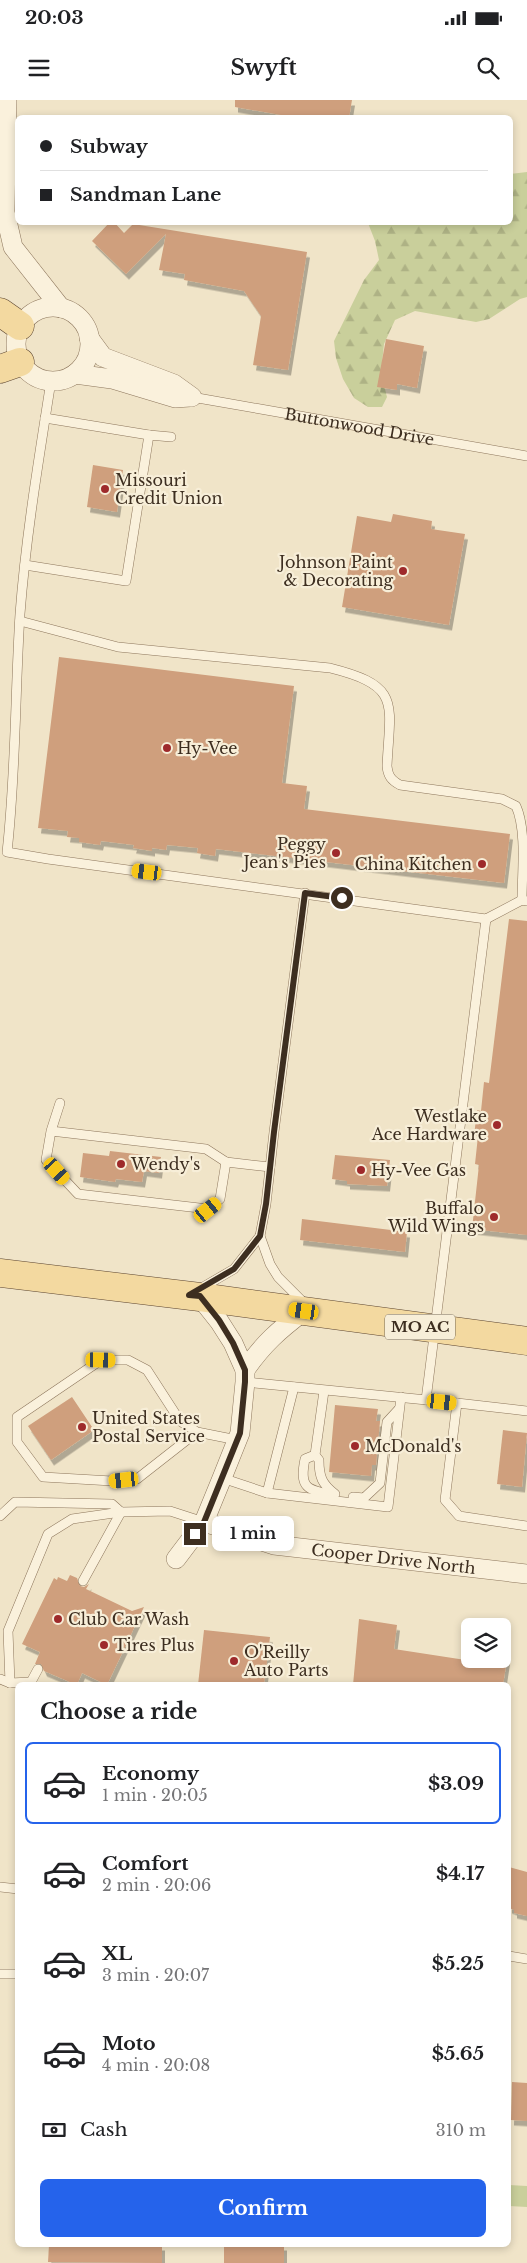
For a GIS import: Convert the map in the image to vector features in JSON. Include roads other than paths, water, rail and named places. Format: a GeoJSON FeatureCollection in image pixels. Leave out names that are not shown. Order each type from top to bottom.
{"type":"FeatureCollection","features":[{"type":"Feature","properties":{"kind":"main road"},"geometry":{"type":"LineString","coordinates":[[0,1257],[12,1275],[0,1293]]}},
{"type":"Feature","properties":{"kind":"main road","name":"MO AC"},"geometry":{"type":"LineString","coordinates":[[12,1275],[195,1296],[527,1341]]}},
{"type":"Feature","properties":{"kind":"street","name":"Buttonwood Drive"},"geometry":{"type":"LineString","coordinates":[[7,100],[5,212],[14,247],[24,262],[46,286],[61,308],[80,318],[86,327],[89,338],[103,357],[174,384],[192,397]]}},
{"type":"Feature","properties":{"kind":"street","name":"Buttonwood Drive"},"geometry":{"type":"LineString","coordinates":[[24,262],[41,308]]}},
{"type":"Feature","properties":{"kind":"street"},"geometry":{"type":"LineString","coordinates":[[51,381],[38,378],[10,365],[16,350],[16,338],[10,319],[41,308],[61,308]]}},
{"type":"Feature","properties":{"kind":"street"},"geometry":{"type":"LineString","coordinates":[[75,374],[87,358],[89,338]]}},
{"type":"Feature","properties":{"kind":"street","name":"Buttonwood Drive"},"geometry":{"type":"LineString","coordinates":[[51,381],[75,374],[112,379],[175,398],[192,397]]}},
{"type":"Feature","properties":{"kind":"street"},"geometry":{"type":"LineString","coordinates":[[195,1296],[219,1320],[233,1343],[245,1376]]}},
{"type":"Feature","properties":{"kind":"street"},"geometry":{"type":"LineString","coordinates":[[176,1559],[204,1522],[240,1433],[245,1376],[260,1348],[275,1333],[308,1312]]}},
{"type":"Feature","properties":{"kind":"street","name":"Cooper Drive North"},"geometry":{"type":"LineString","coordinates":[[204,1522],[282,1546],[527,1574]]}},
{"type":"Feature","properties":{"kind":"lane"},"geometry":{"type":"LineString","coordinates":[[20,622],[118,647],[330,668],[345,671],[376,685],[383,691],[390,709],[387,766],[388,774],[393,780],[400,785],[502,799],[516,806],[519,813],[522,838],[524,901],[486,918],[7,852],[11,817],[20,622],[36,473],[51,381]]}},
{"type":"Feature","properties":{"kind":"lane","name":"Buttonwood Drive"},"geometry":{"type":"LineString","coordinates":[[192,397],[527,456]]}},
{"type":"Feature","properties":{"kind":"lane"},"geometry":{"type":"LineString","coordinates":[[45,418],[171,437]]}},
{"type":"Feature","properties":{"kind":"lane"},"geometry":{"type":"LineString","coordinates":[[26,565],[126,581],[149,435]]}},
{"type":"Feature","properties":{"kind":"lane"},"geometry":{"type":"LineString","coordinates":[[195,1296],[234,1269],[260,1236],[266,1204],[305,893]]}},
{"type":"Feature","properties":{"kind":"lane"},"geometry":{"type":"LineString","coordinates":[[426,1400],[486,918]]}},
{"type":"Feature","properties":{"kind":"lane"},"geometry":{"type":"LineString","coordinates":[[60,1103],[51,1131],[46,1160],[78,1194],[208,1210],[220,1200],[226,1162]]}},
{"type":"Feature","properties":{"kind":"lane"},"geometry":{"type":"LineString","coordinates":[[51,1131],[206,1149],[226,1162],[270,1167]]}},
{"type":"Feature","properties":{"kind":"lane"},"geometry":{"type":"LineString","coordinates":[[260,1236],[270,1264],[278,1277],[308,1312]]}},
{"type":"Feature","properties":{"kind":"lane"},"geometry":{"type":"LineString","coordinates":[[197,1432],[137,1479],[112,1482],[43,1477],[17,1442],[17,1417],[101,1360],[128,1360],[147,1370],[180,1421],[197,1432],[237,1440]]}},
{"type":"Feature","properties":{"kind":"lane"},"geometry":{"type":"LineString","coordinates":[[245,1376],[294,1387],[324,1391],[401,1397],[527,1411]]}},
{"type":"Feature","properties":{"kind":"lane"},"geometry":{"type":"LineString","coordinates":[[267,1493],[294,1387]]}},
{"type":"Feature","properties":{"kind":"lane"},"geometry":{"type":"LineString","coordinates":[[324,1391],[315,1455],[319,1460],[319,1474],[323,1484],[336,1496]]}},
{"type":"Feature","properties":{"kind":"lane"},"geometry":{"type":"LineString","coordinates":[[222,1478],[267,1493],[388,1507],[401,1397]]}},
{"type":"Feature","properties":{"kind":"lane"},"geometry":{"type":"LineString","coordinates":[[457,1403],[445,1500],[459,1516],[527,1526]]}},
{"type":"Feature","properties":{"kind":"lane"},"geometry":{"type":"LineString","coordinates":[[315,1455],[305,1459],[302,1476],[306,1486],[312,1491],[336,1496],[364,1498],[380,1483],[387,1422],[399,1409]]}},
{"type":"Feature","properties":{"kind":"lane"},"geometry":{"type":"LineString","coordinates":[[0,1516],[15,1502],[112,1504],[121,1512]]}},
{"type":"Feature","properties":{"kind":"lane"},"geometry":{"type":"LineString","coordinates":[[10,1683],[8,1631],[48,1534],[72,1519],[121,1512],[170,1511],[204,1522]]}},
{"type":"Feature","properties":{"kind":"lane"},"geometry":{"type":"LineString","coordinates":[[83,1581],[121,1512]]}},
{"type":"Feature","properties":{"kind":"lane"},"geometry":{"type":"LineString","coordinates":[[31,1682],[38,1669]]}},
{"type":"Feature","properties":{"kind":"lane"},"geometry":{"type":"LineString","coordinates":[[0,1679],[15,1683]]}},
{"type":"Feature","properties":{"kind":"lane"},"geometry":{"type":"LineString","coordinates":[[0,1887],[15,1889]]}},
{"type":"Feature","properties":{"kind":"lane"},"geometry":{"type":"LineString","coordinates":[[511,1956],[527,1960]]}},
{"type":"Feature","properties":{"kind":"lane"},"geometry":{"type":"LineString","coordinates":[[0,1974],[15,1974]]}},
{"type":"Feature","properties":{"kind":"place","name":"Missouri Credit Union"},"geometry":{"type":"Point","coordinates":[105,489]}},
{"type":"Feature","properties":{"kind":"place","name":"Johnson Paint & Decorating"},"geometry":{"type":"Point","coordinates":[403,571]}},
{"type":"Feature","properties":{"kind":"place","name":"Hy-Vee"},"geometry":{"type":"Point","coordinates":[167,748]}},
{"type":"Feature","properties":{"kind":"place","name":"Peggy Jean's Pies"},"geometry":{"type":"Point","coordinates":[336,853]}},
{"type":"Feature","properties":{"kind":"place","name":"China Kitchen"},"geometry":{"type":"Point","coordinates":[482,864]}},
{"type":"Feature","properties":{"kind":"place","name":"Westlake Ace Hardware"},"geometry":{"type":"Point","coordinates":[497,1125]}},
{"type":"Feature","properties":{"kind":"place","name":"Wendy's"},"geometry":{"type":"Point","coordinates":[121,1164]}},
{"type":"Feature","properties":{"kind":"place","name":"Hy-Vee Gas"},"geometry":{"type":"Point","coordinates":[361,1170]}},
{"type":"Feature","properties":{"kind":"place","name":"Buffalo Wild Wings"},"geometry":{"type":"Point","coordinates":[494,1217]}},
{"type":"Feature","properties":{"kind":"place","name":"United States Postal Service"},"geometry":{"type":"Point","coordinates":[82,1427]}},
{"type":"Feature","properties":{"kind":"place","name":"McDonald's"},"geometry":{"type":"Point","coordinates":[355,1446]}},
{"type":"Feature","properties":{"kind":"place","name":"Club Car Wash"},"geometry":{"type":"Point","coordinates":[58,1619]}},
{"type":"Feature","properties":{"kind":"place","name":"Tires Plus"},"geometry":{"type":"Point","coordinates":[104,1645]}},
{"type":"Feature","properties":{"kind":"place","name":"O'Reilly Auto Parts"},"geometry":{"type":"Point","coordinates":[234,1661]}}]}
